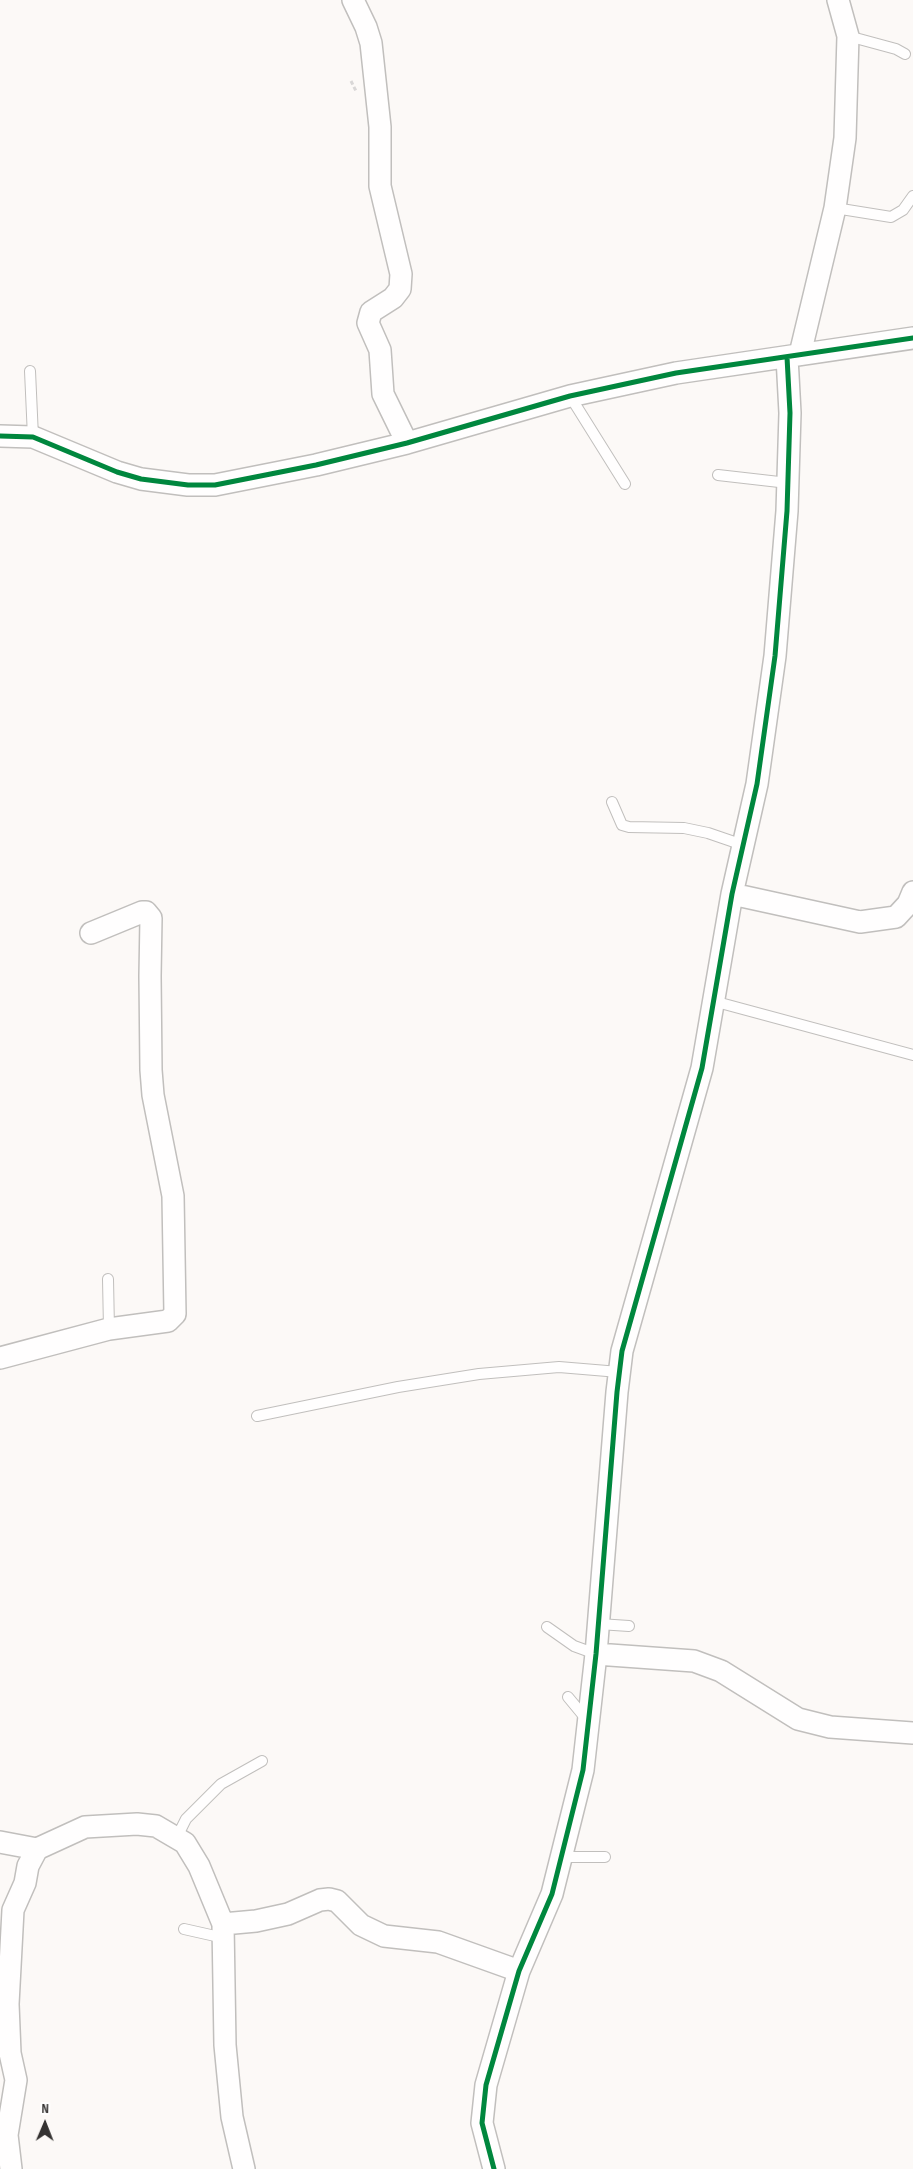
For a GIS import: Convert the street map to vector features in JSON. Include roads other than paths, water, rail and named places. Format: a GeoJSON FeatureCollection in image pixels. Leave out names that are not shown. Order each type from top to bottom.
{"type":"FeatureCollection","features":[{"type":"Feature","properties":{"kind":"street"},"geometry":{"type":"LineString","coordinates":[[353,0],[366,27],[371,43],[380,127],[380,186],[401,274],[400,290],[393,298],[371,312],[368,324],[380,350],[383,394],[407,443]]}},
{"type":"Feature","properties":{"kind":"street"},"geometry":{"type":"LineString","coordinates":[[494,2169],[485,2138],[483,2105],[486,2086],[520,1971],[552,1894],[583,1770],[599,1624],[619,1372],[632,1313],[702,1068],[732,894],[757,784],[774,666],[788,483],[793,356],[834,208],[845,138],[848,36],[838,0]]}},
{"type":"Feature","properties":{"kind":"street"},"geometry":{"type":"LineString","coordinates":[[0,436],[33,437],[141,479],[188,485],[215,485],[316,465],[407,443],[570,396],[676,373],[913,338]]}},
{"type":"Feature","properties":{"kind":"street"},"geometry":{"type":"LineString","coordinates":[[732,894],[860,922],[896,917],[908,904],[913,892]]}},
{"type":"Feature","properties":{"kind":"street"},"geometry":{"type":"LineString","coordinates":[[0,1358],[109,1329],[168,1321],[174,1314],[173,1196],[153,1095],[151,1070],[150,976],[152,918],[146,912],[142,912],[90,933]]}},
{"type":"Feature","properties":{"kind":"street"},"geometry":{"type":"LineString","coordinates":[[596,1654],[694,1661],[721,1671],[798,1719],[830,1727],[913,1733]]}},
{"type":"Feature","properties":{"kind":"street"},"geometry":{"type":"LineString","coordinates":[[0,1842],[37,1849],[85,1827],[106,1824],[137,1824],[156,1826],[177,1837],[185,1844],[199,1866],[224,1931],[225,2045],[232,2117],[244,2169]]}},
{"type":"Feature","properties":{"kind":"street"},"geometry":{"type":"LineString","coordinates":[[11,2169],[7,2135],[16,2080],[10,2053],[8,2004],[13,1910],[25,1883],[28,1866],[37,1849]]}},
{"type":"Feature","properties":{"kind":"street"},"geometry":{"type":"LineString","coordinates":[[224,1931],[241,1924],[288,1914],[320,1900],[329,1899],[337,1901],[361,1925],[384,1936],[438,1942],[520,1971]]}},
{"type":"Feature","properties":{"kind":"lane"},"geometry":{"type":"LineString","coordinates":[[848,36],[896,49],[905,54]]}},
{"type":"Feature","properties":{"kind":"lane"},"geometry":{"type":"LineString","coordinates":[[834,208],[891,217],[903,210],[913,196]]}},
{"type":"Feature","properties":{"kind":"lane"},"geometry":{"type":"LineString","coordinates":[[30,371],[33,437]]}},
{"type":"Feature","properties":{"kind":"lane"},"geometry":{"type":"LineString","coordinates":[[570,396],[625,484]]}},
{"type":"Feature","properties":{"kind":"lane"},"geometry":{"type":"LineString","coordinates":[[718,475],[788,483]]}},
{"type":"Feature","properties":{"kind":"lane"},"geometry":{"type":"LineString","coordinates":[[612,802],[622,825],[629,827],[684,828],[708,833],[743,845]]}},
{"type":"Feature","properties":{"kind":"lane"},"geometry":{"type":"LineString","coordinates":[[713,1001],[913,1055]]}},
{"type":"Feature","properties":{"kind":"lane"},"geometry":{"type":"LineString","coordinates":[[108,1279],[109,1329]]}},
{"type":"Feature","properties":{"kind":"lane"},"geometry":{"type":"LineString","coordinates":[[257,1416],[398,1387],[479,1374],[559,1366],[619,1372]]}},
{"type":"Feature","properties":{"kind":"lane"},"geometry":{"type":"LineString","coordinates":[[599,1624],[629,1626]]}},
{"type":"Feature","properties":{"kind":"lane"},"geometry":{"type":"LineString","coordinates":[[547,1627],[574,1646],[596,1654]]}},
{"type":"Feature","properties":{"kind":"lane"},"geometry":{"type":"LineString","coordinates":[[568,1697],[589,1722]]}},
{"type":"Feature","properties":{"kind":"lane"},"geometry":{"type":"LineString","coordinates":[[177,1837],[186,1819],[202,1801],[221,1784],[262,1760]]}},
{"type":"Feature","properties":{"kind":"lane"},"geometry":{"type":"LineString","coordinates":[[562,1857],[605,1857]]}},
{"type":"Feature","properties":{"kind":"lane"},"geometry":{"type":"LineString","coordinates":[[184,1929],[224,1931]]}}]}
